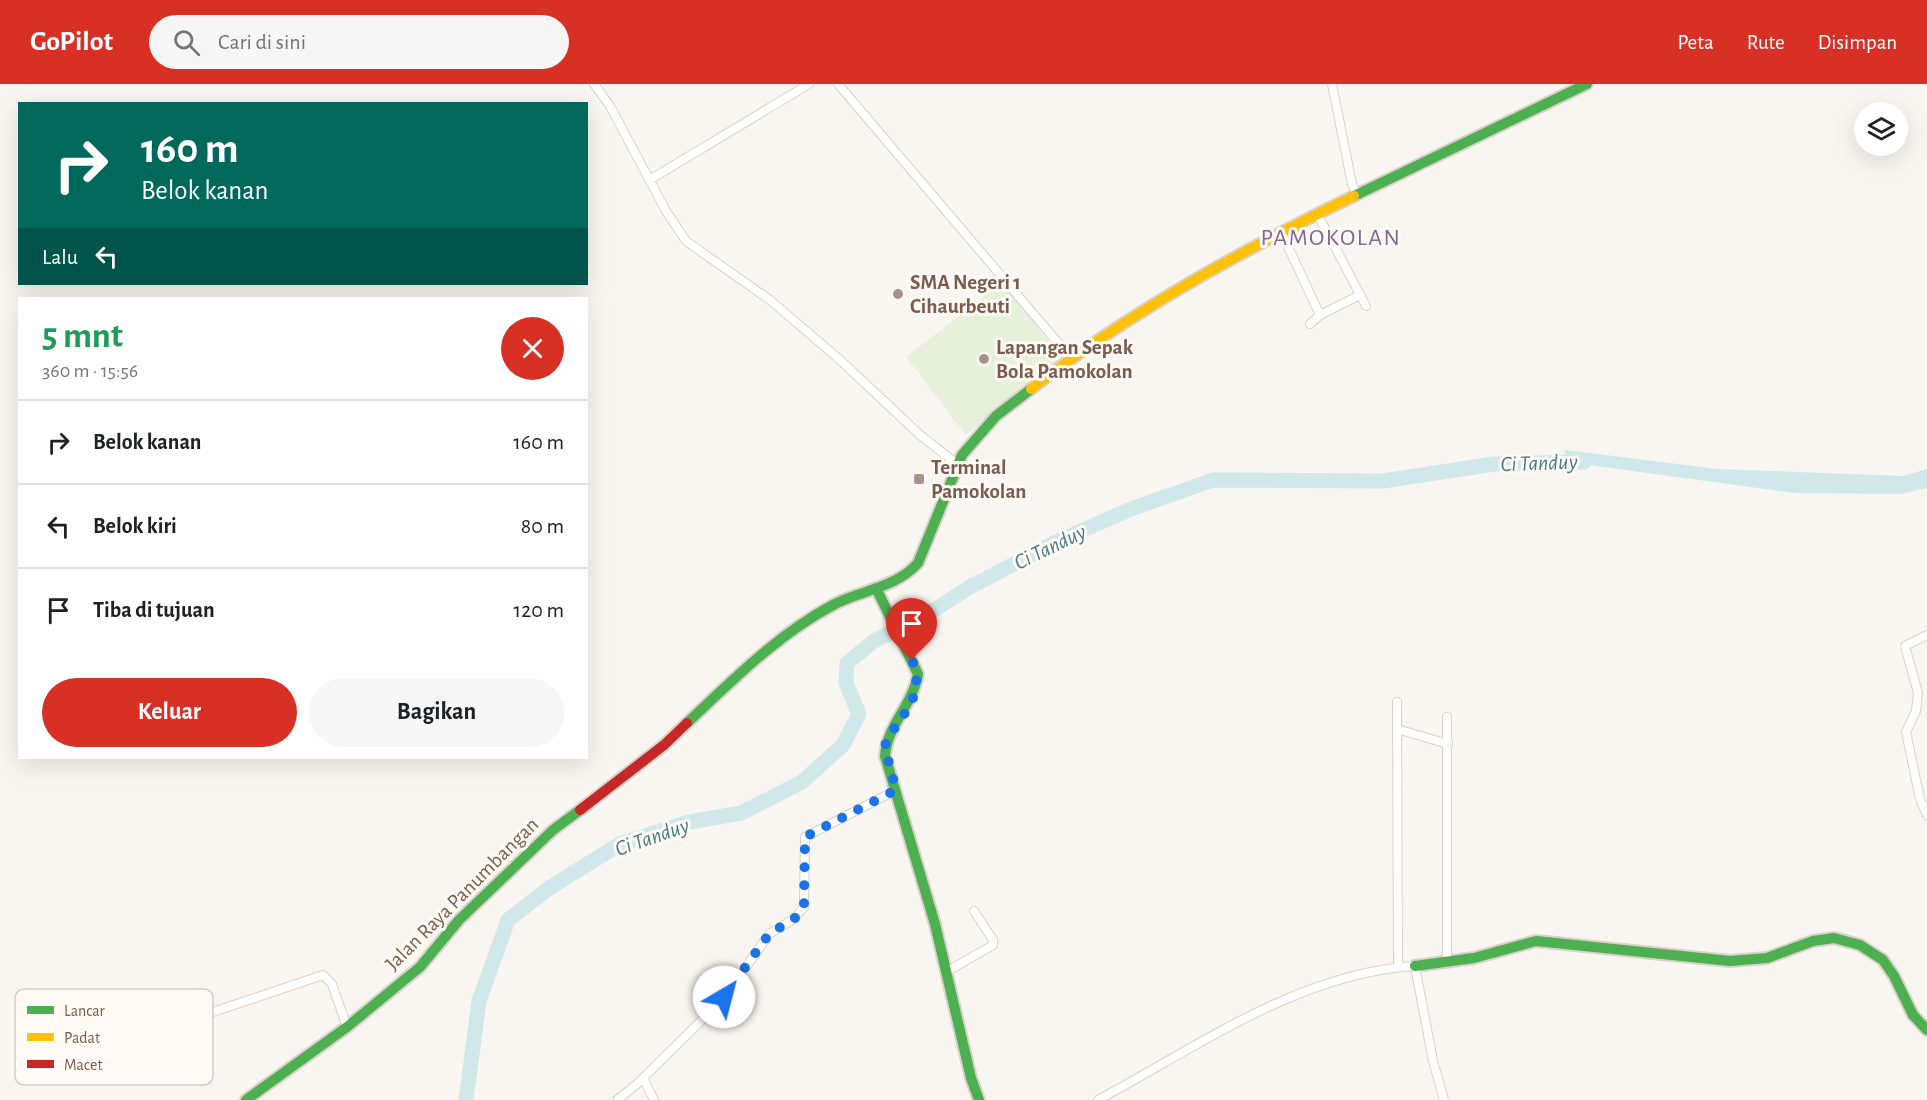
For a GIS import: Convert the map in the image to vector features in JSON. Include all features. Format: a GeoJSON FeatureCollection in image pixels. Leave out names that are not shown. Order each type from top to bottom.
{"type":"FeatureCollection","features":[{"type":"Feature","properties":{"kind":"main road","name":"Jalan Raya Panumbangan"},"geometry":{"type":"LineString","coordinates":[[246,1100],[347,1027],[420,967],[459,920],[553,830],[664,745],[771,644],[834,604],[899,578],[918,563],[957,464],[996,416],[1071,358],[1172,292],[1357,195],[1587,84]]}},
{"type":"Feature","properties":{"kind":"main road"},"geometry":{"type":"LineString","coordinates":[[876,588],[918,674],[917,689],[886,741],[885,748],[946,972],[970,1078],[979,1100]]}},
{"type":"Feature","properties":{"kind":"main road"},"geometry":{"type":"LineString","coordinates":[[1415,966],[1447,962],[1536,941],[1730,961],[1759,959],[1816,939],[1836,936],[1863,947],[1883,960],[1894,977],[1910,1013],[1927,1030]]}},
{"type":"Feature","properties":{"kind":"street"},"geometry":{"type":"LineString","coordinates":[[594,84],[610,106],[651,179],[666,211],[686,241],[770,300],[840,359],[920,435],[957,464]]}},
{"type":"Feature","properties":{"kind":"street"},"geometry":{"type":"LineString","coordinates":[[651,179],[809,84]]}},
{"type":"Feature","properties":{"kind":"street"},"geometry":{"type":"LineString","coordinates":[[838,84],[1071,358]]}},
{"type":"Feature","properties":{"kind":"street"},"geometry":{"type":"LineString","coordinates":[[1332,84],[1352,184],[1357,195]]}},
{"type":"Feature","properties":{"kind":"street"},"geometry":{"type":"LineString","coordinates":[[1318,215],[1366,306]]}},
{"type":"Feature","properties":{"kind":"street"},"geometry":{"type":"LineString","coordinates":[[1282,234],[1320,315]]}},
{"type":"Feature","properties":{"kind":"street"},"geometry":{"type":"LineString","coordinates":[[1310,324],[1320,315],[1360,295]]}},
{"type":"Feature","properties":{"kind":"street"},"geometry":{"type":"LineString","coordinates":[[1927,635],[1905,646],[1918,693],[1916,711],[1906,732],[1920,799],[1927,815]]}},
{"type":"Feature","properties":{"kind":"street"},"geometry":{"type":"LineString","coordinates":[[1397,702],[1398,967]]}},
{"type":"Feature","properties":{"kind":"street"},"geometry":{"type":"LineString","coordinates":[[1447,717],[1447,962]]}},
{"type":"Feature","properties":{"kind":"street"},"geometry":{"type":"LineString","coordinates":[[1397,729],[1448,744]]}},
{"type":"Feature","properties":{"kind":"street"},"geometry":{"type":"LineString","coordinates":[[617,1100],[714,1008],[733,986],[769,934],[794,919],[804,907],[805,837],[896,790]]}},
{"type":"Feature","properties":{"kind":"street"},"geometry":{"type":"LineString","coordinates":[[946,972],[993,945],[993,940],[974,911]]}},
{"type":"Feature","properties":{"kind":"street"},"geometry":{"type":"LineString","coordinates":[[1098,1100],[1249,1016],[1329,983],[1398,967],[1415,966],[1432,1061],[1444,1100]]}},
{"type":"Feature","properties":{"kind":"street"},"geometry":{"type":"LineString","coordinates":[[213,1012],[323,975],[332,984],[347,1027]]}},
{"type":"Feature","properties":{"kind":"street"},"geometry":{"type":"LineString","coordinates":[[643,1077],[654,1100]]}},
{"type":"Feature","properties":{"kind":"green space","name":"Lapangan Sepak Bola Pamokolan"},"geometry":{"type":"Polygon","coordinates":[[[1003,282],[1063,360],[966,435],[906,357],[1003,282]]]}},
{"type":"Feature","properties":{"kind":"water"},"geometry":{"type":"Polygon","coordinates":[[[1565,450],[1718,469],[1903,476],[1927,469],[1927,488],[1901,494],[1795,493],[1566,462],[1565,450]]]}},
{"type":"Feature","properties":{"kind":"waterway","name":"Ci Tanduy"},"geometry":{"type":"LineString","coordinates":[[466,1100],[479,1001],[508,920],[549,888],[620,844],[689,822],[741,813],[802,782],[843,745],[859,714],[846,683],[847,663],[874,641],[921,618],[970,587],[1054,543],[1131,509],[1213,480],[1383,481],[1494,464],[1584,462]]}},
{"type":"Feature","properties":{"kind":"traffic: fast"},"geometry":{"type":"LineString","coordinates":[[1354,196],[1587,84]]}},
{"type":"Feature","properties":{"kind":"traffic: fast"},"geometry":{"type":"LineString","coordinates":[[687,723],[756,659],[793,630],[833,605],[899,578],[918,563],[962,455],[996,416],[1031,389]]}},
{"type":"Feature","properties":{"kind":"traffic: fast"},"geometry":{"type":"LineString","coordinates":[[876,588],[918,674],[911,696],[890,734],[885,756],[935,924],[971,1078],[979,1100]]}},
{"type":"Feature","properties":{"kind":"traffic: fast"},"geometry":{"type":"LineString","coordinates":[[246,1100],[347,1027],[420,967],[459,920],[553,830],[580,810]]}},
{"type":"Feature","properties":{"kind":"traffic: fast"},"geometry":{"type":"LineString","coordinates":[[1415,966],[1474,958],[1536,941],[1730,961],[1767,958],[1813,941],[1834,938],[1860,945],[1883,960],[1894,976],[1913,1015],[1927,1030]]}},
{"type":"Feature","properties":{"kind":"traffic: slow"},"geometry":{"type":"LineString","coordinates":[[1031,389],[1107,334],[1187,284],[1354,196]]}},
{"type":"Feature","properties":{"kind":"traffic: jam"},"geometry":{"type":"LineString","coordinates":[[580,810],[664,745],[687,723]]}},
{"type":"Feature","properties":{"kind":"place","name":"SMA Negeri 1 Cihaurbeuti"},"geometry":{"type":"Point","coordinates":[898,294]}},
{"type":"Feature","properties":{"kind":"place","name":"Lapangan Sepak Bola Pamokolan"},"geometry":{"type":"Point","coordinates":[984,359]}},
{"type":"Feature","properties":{"kind":"place","name":"Terminal Pamokolan"},"geometry":{"type":"Point","coordinates":[919,479]}},
{"type":"Feature","properties":{"kind":"district","name":"PAMOKOLAN"},"geometry":{"type":"Point","coordinates":[1331,238]}},
{"type":"Feature","properties":{"kind":"route"},"geometry":{"type":"LineString","coordinates":[[724,997],[769,934],[794,919],[804,907],[802,850],[805,837],[896,790],[885,756],[885,748],[886,741],[912,701],[917,689],[918,674],[912,660]]}}]}
